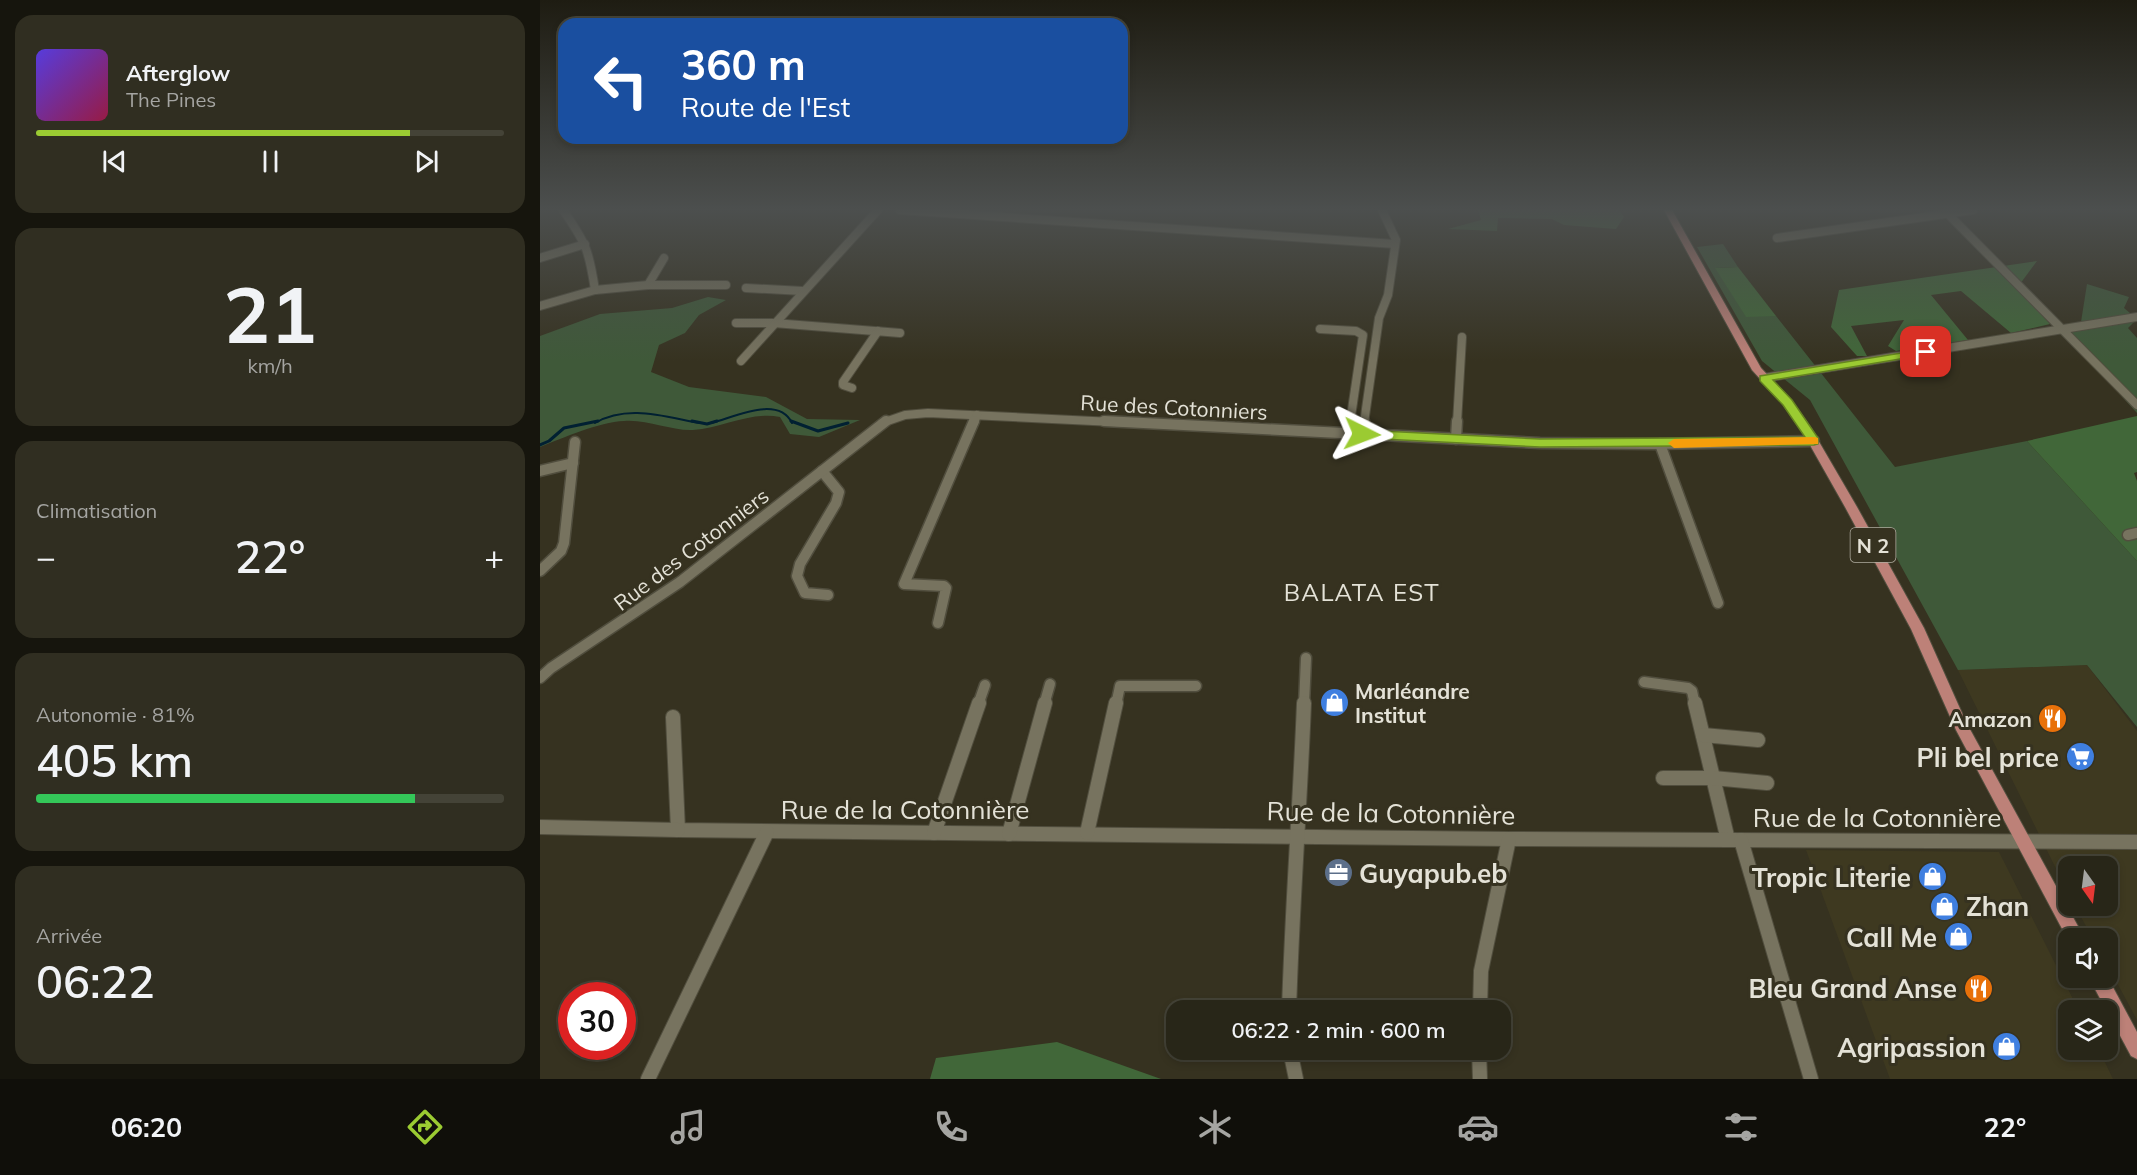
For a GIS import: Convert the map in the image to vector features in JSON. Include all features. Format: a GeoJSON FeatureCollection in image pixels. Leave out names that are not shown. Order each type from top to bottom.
{"type":"FeatureCollection","features":[{"type":"Feature","properties":{"kind":"main road","name":"N 2"},"geometry":{"type":"LineString","coordinates":[[1697,260],[1764,378],[1787,402],[1814,441],[1895,585],[1960,726],[2071,928]]}},
{"type":"Feature","properties":{"kind":"main road"},"geometry":{"type":"LineString","coordinates":[[2103,988],[2137,1050]]}},
{"type":"Feature","properties":{"kind":"street"},"geometry":{"type":"LineString","coordinates":[[591,260],[595,290]]}},
{"type":"Feature","properties":{"kind":"street"},"geometry":{"type":"LineString","coordinates":[[648,285],[663,260]]}},
{"type":"Feature","properties":{"kind":"street"},"geometry":{"type":"LineString","coordinates":[[741,361],[831,260]]}},
{"type":"Feature","properties":{"kind":"street"},"geometry":{"type":"LineString","coordinates":[[1362,434],[1379,318],[1388,295],[1393,260]]}},
{"type":"Feature","properties":{"kind":"street"},"geometry":{"type":"LineString","coordinates":[[1994,260],[2137,405]]}},
{"type":"Feature","properties":{"kind":"street"},"geometry":{"type":"LineString","coordinates":[[540,306],[595,290],[648,285],[726,285]]}},
{"type":"Feature","properties":{"kind":"street"},"geometry":{"type":"LineString","coordinates":[[746,288],[803,291]]}},
{"type":"Feature","properties":{"kind":"street"},"geometry":{"type":"LineString","coordinates":[[1764,378],[2137,317]]}},
{"type":"Feature","properties":{"kind":"street"},"geometry":{"type":"LineString","coordinates":[[736,323],[774,323],[900,333]]}},
{"type":"Feature","properties":{"kind":"street"},"geometry":{"type":"LineString","coordinates":[[1320,329],[1356,331],[1363,335],[1348,433]]}},
{"type":"Feature","properties":{"kind":"street"},"geometry":{"type":"LineString","coordinates":[[852,388],[843,385],[843,382],[878,331]]}},
{"type":"Feature","properties":{"kind":"street"},"geometry":{"type":"LineString","coordinates":[[1456,439],[1462,337]]}},
{"type":"Feature","properties":{"kind":"street","name":"Rue des Cotonniers"},"geometry":{"type":"LineString","coordinates":[[540,678],[551,668],[606,636],[727,546],[882,423],[900,414],[913,412],[1540,443],[1660,444],[1814,441]]}},
{"type":"Feature","properties":{"kind":"street"},"geometry":{"type":"LineString","coordinates":[[938,623],[946,588],[944,586],[904,584],[977,415]]}},
{"type":"Feature","properties":{"kind":"street"},"geometry":{"type":"LineString","coordinates":[[540,571],[561,551],[564,543],[575,442]]}},
{"type":"Feature","properties":{"kind":"street"},"geometry":{"type":"LineString","coordinates":[[1660,444],[1718,603]]}},
{"type":"Feature","properties":{"kind":"street"},"geometry":{"type":"LineString","coordinates":[[540,471],[573,463]]}},
{"type":"Feature","properties":{"kind":"street"},"geometry":{"type":"LineString","coordinates":[[822,471],[839,492],[836,503],[800,564],[797,576],[805,593],[828,596]]}},
{"type":"Feature","properties":{"kind":"street"},"geometry":{"type":"LineString","coordinates":[[1289,1000],[1306,658]]}},
{"type":"Feature","properties":{"kind":"street"},"geometry":{"type":"LineString","coordinates":[[1644,682],[1688,688],[1692,692],[1713,778],[1811,1079]]}},
{"type":"Feature","properties":{"kind":"street"},"geometry":{"type":"LineString","coordinates":[[1009,834],[1050,684]]}},
{"type":"Feature","properties":{"kind":"street"},"geometry":{"type":"LineString","coordinates":[[934,833],[985,685]]}},
{"type":"Feature","properties":{"kind":"street"},"geometry":{"type":"LineString","coordinates":[[1088,833],[1115,698],[1120,686],[1196,686]]}},
{"type":"Feature","properties":{"kind":"street"},"geometry":{"type":"LineString","coordinates":[[673,717],[678,830]]}},
{"type":"Feature","properties":{"kind":"street"},"geometry":{"type":"LineString","coordinates":[[1703,735],[1758,740]]}},
{"type":"Feature","properties":{"kind":"street"},"geometry":{"type":"LineString","coordinates":[[1663,778],[1713,778],[1767,783]]}},
{"type":"Feature","properties":{"kind":"street","name":"Rue de la Cotonnière"},"geometry":{"type":"LineString","coordinates":[[540,827],[606,826],[618,829],[762,832],[1088,833],[2024,843],[2137,842]]}},
{"type":"Feature","properties":{"kind":"street"},"geometry":{"type":"LineString","coordinates":[[648,1079],[762,832]]}},
{"type":"Feature","properties":{"kind":"street"},"geometry":{"type":"LineString","coordinates":[[1480,1000],[1481,971],[1509,839]]}},
{"type":"Feature","properties":{"kind":"street"},"geometry":{"type":"LineString","coordinates":[[1292,1060],[1296,1079]]}},
{"type":"Feature","properties":{"kind":"street"},"geometry":{"type":"LineString","coordinates":[[1479,1060],[1480,1079]]}},
{"type":"Feature","properties":{"kind":"shaded area"},"geometry":{"type":"Polygon","coordinates":[[[2087,665],[2137,731],[2137,1020],[2118,985],[2118,928],[2087,928],[2080,916],[2118,916],[2118,856],[2058,856],[2058,873],[1958,670],[2087,665]]]}},
{"type":"Feature","properties":{"kind":"shaded area"},"geometry":{"type":"Polygon","coordinates":[[[1806,850],[1999,852],[2058,969],[2058,988],[2067,988],[2073,1000],[2058,1000],[2058,1060],[2104,1060],[2113,1079],[1890,1079],[1806,850]]]}},
{"type":"Feature","properties":{"kind":"green space"},"geometry":{"type":"Polygon","coordinates":[[[1705,260],[1734,260],[1738,267],[1716,268],[1746,316],[1776,316],[1895,467],[2027,441],[2137,561],[2137,727],[2087,665],[1958,670],[1810,400],[1762,361],[1705,260]]]}},
{"type":"Feature","properties":{"kind":"green space"},"geometry":{"type":"Polygon","coordinates":[[[2037,261],[2017,288],[2050,324],[2011,333],[1961,291],[1931,295],[1968,340],[1896,351],[1888,346],[1904,320],[1851,326],[1867,356],[1857,356],[1831,327],[1839,290],[2037,261]]]}},
{"type":"Feature","properties":{"kind":"green space"},"geometry":{"type":"Polygon","coordinates":[[[1738,267],[1776,316],[1746,317],[1715,268],[1738,267]]]}},
{"type":"Feature","properties":{"kind":"green space"},"geometry":{"type":"Polygon","coordinates":[[[2087,284],[2129,297],[2124,308],[2137,319],[2128,328],[2137,338],[2137,413],[2066,335],[2081,322],[2087,284]]]}},
{"type":"Feature","properties":{"kind":"green space"},"geometry":{"type":"Polygon","coordinates":[[[708,297],[726,300],[699,315],[685,333],[659,345],[651,372],[689,387],[766,397],[807,419],[860,420],[819,437],[790,434],[780,417],[769,416],[758,416],[693,430],[624,421],[592,427],[540,447],[540,336],[600,314],[672,308],[708,297]]]}},
{"type":"Feature","properties":{"kind":"green space"},"geometry":{"type":"Polygon","coordinates":[[[2137,416],[2137,472],[2134,473],[2137,481],[2137,561],[2027,441],[2137,416]]]}},
{"type":"Feature","properties":{"kind":"green space"},"geometry":{"type":"Polygon","coordinates":[[[1057,1042],[1161,1079],[930,1079],[936,1058],[1057,1042]]]}},
{"type":"Feature","properties":{"kind":"waterway"},"geometry":{"type":"LineString","coordinates":[[711,423],[743,413],[767,409],[777,410],[792,423]]}},
{"type":"Feature","properties":{"kind":"waterway"},"geometry":{"type":"LineString","coordinates":[[595,423],[608,417],[633,413],[660,415],[700,423]]}},
{"type":"Feature","properties":{"kind":"waterway"},"geometry":{"type":"LineString","coordinates":[[540,445],[549,441],[564,428],[598,421]]}},
{"type":"Feature","properties":{"kind":"waterway"},"geometry":{"type":"LineString","coordinates":[[692,421],[707,424],[717,421]]}},
{"type":"Feature","properties":{"kind":"waterway"},"geometry":{"type":"LineString","coordinates":[[791,421],[818,431],[848,423]]}},
{"type":"Feature","properties":{"kind":"slow traffic"},"geometry":{"type":"LineString","coordinates":[[1674,443],[1814,441]]}},
{"type":"Feature","properties":{"kind":"place","name":"Marléandre Institut"},"geometry":{"type":"Point","coordinates":[1334,703]}},
{"type":"Feature","properties":{"kind":"place","name":"Amazon"},"geometry":{"type":"Point","coordinates":[2053,719]}},
{"type":"Feature","properties":{"kind":"place","name":"Pli bel price"},"geometry":{"type":"Point","coordinates":[2080,757]}},
{"type":"Feature","properties":{"kind":"place","name":"Guyapub.eb"},"geometry":{"type":"Point","coordinates":[1338,873]}},
{"type":"Feature","properties":{"kind":"place","name":"Tropic Literie"},"geometry":{"type":"Point","coordinates":[1932,877]}},
{"type":"Feature","properties":{"kind":"place","name":"Zhan"},"geometry":{"type":"Point","coordinates":[1945,906]}},
{"type":"Feature","properties":{"kind":"place","name":"Call Me"},"geometry":{"type":"Point","coordinates":[1958,937]}},
{"type":"Feature","properties":{"kind":"place","name":"Bleu Grand Anse"},"geometry":{"type":"Point","coordinates":[1978,988]}},
{"type":"Feature","properties":{"kind":"place","name":"Agripassion"},"geometry":{"type":"Point","coordinates":[2007,1047]}},
{"type":"Feature","properties":{"kind":"district","name":"BALATA EST"},"geometry":{"type":"Point","coordinates":[1362,592]}},
{"type":"Feature","properties":{"kind":"route"},"geometry":{"type":"LineString","coordinates":[[1362,434],[1540,443],[1653,444],[1814,441],[1787,402],[1764,378],[1926,352]]}}]}
